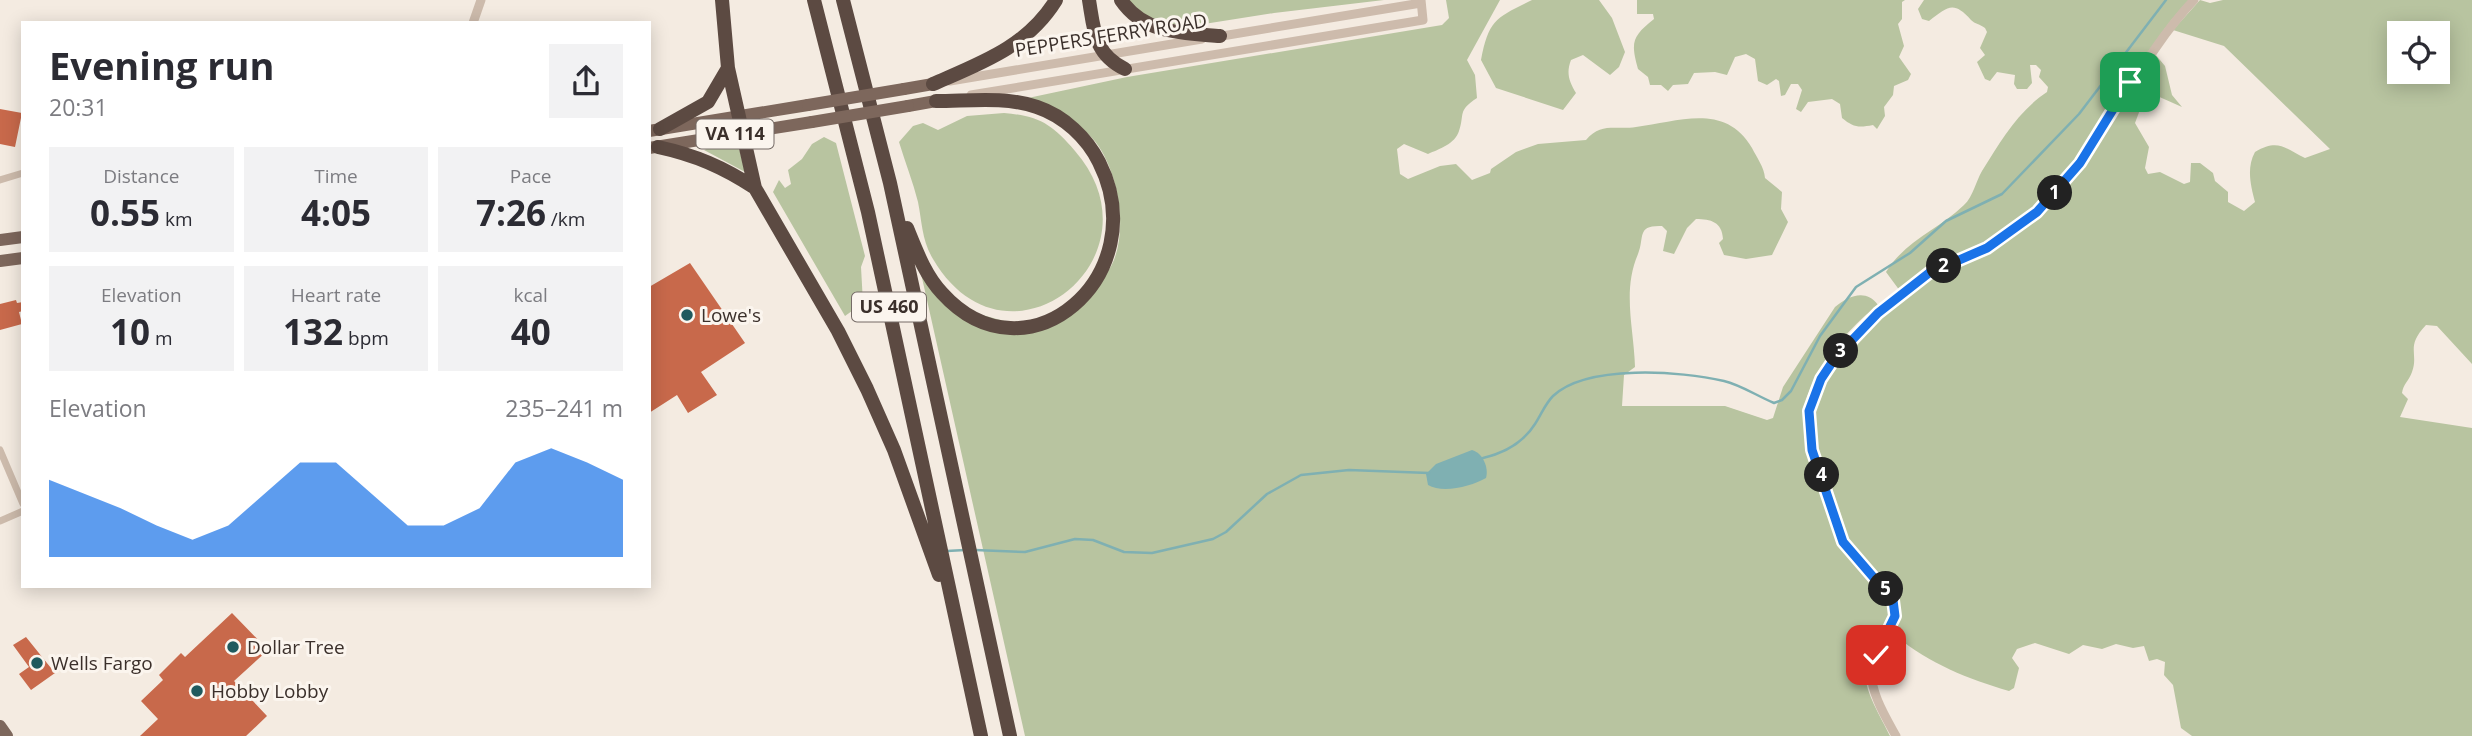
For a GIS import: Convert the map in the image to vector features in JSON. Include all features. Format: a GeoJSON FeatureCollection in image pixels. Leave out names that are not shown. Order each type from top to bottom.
{"type":"FeatureCollection","features":[{"type":"Feature","properties":{"kind":"highway"},"geometry":{"type":"LineString","coordinates":[[722,0],[729,68],[755,188],[838,331],[867,389],[899,461],[955,616]]}},
{"type":"Feature","properties":{"kind":"highway","name":"US 460"},"geometry":{"type":"LineString","coordinates":[[814,0],[870,223],[981,736]]}},
{"type":"Feature","properties":{"kind":"highway","name":"US 460"},"geometry":{"type":"LineString","coordinates":[[843,0],[890,183],[1010,736]]}},
{"type":"Feature","properties":{"kind":"highway"},"geometry":{"type":"LineString","coordinates":[[933,84],[993,59],[1012,47],[1039,24],[1056,0]]}},
{"type":"Feature","properties":{"kind":"highway"},"geometry":{"type":"LineString","coordinates":[[1089,0],[1095,42],[1105,55],[1125,69]]}},
{"type":"Feature","properties":{"kind":"highway"},"geometry":{"type":"LineString","coordinates":[[1121,0],[1133,14],[1160,29],[1220,36]]}},
{"type":"Feature","properties":{"kind":"highway"},"geometry":{"type":"LineString","coordinates":[[655,130],[708,102],[729,68]]}},
{"type":"Feature","properties":{"kind":"highway"},"geometry":{"type":"LineString","coordinates":[[890,183],[912,242],[931,278],[954,305],[972,316],[1006,326],[1043,323],[1074,306],[1097,279],[1110,247],[1113,209],[1104,172],[1085,140],[1055,115],[1023,103],[936,101]]}},
{"type":"Feature","properties":{"kind":"highway"},"geometry":{"type":"LineString","coordinates":[[654,148],[694,155],[725,168],[755,188]]}},
{"type":"Feature","properties":{"kind":"main road","name":"PEPPERS FERRY ROAD"},"geometry":{"type":"LineString","coordinates":[[739,117],[933,84]]}},
{"type":"Feature","properties":{"kind":"main road","name":"PEPPERS FERRY ROAD"},"geometry":{"type":"LineString","coordinates":[[741,133],[936,101]]}},
{"type":"Feature","properties":{"kind":"main road","name":"VA 114"},"geometry":{"type":"LineString","coordinates":[[655,130],[739,117]]}},
{"type":"Feature","properties":{"kind":"main road","name":"VA 114"},"geometry":{"type":"LineString","coordinates":[[654,148],[741,133]]}},
{"type":"Feature","properties":{"kind":"main road"},"geometry":{"type":"LineString","coordinates":[[0,240],[21,237]]}},
{"type":"Feature","properties":{"kind":"main road"},"geometry":{"type":"LineString","coordinates":[[0,261],[21,258]]}},
{"type":"Feature","properties":{"kind":"main road"},"geometry":{"type":"LineString","coordinates":[[0,726],[7,736]]}},
{"type":"Feature","properties":{"kind":"street"},"geometry":{"type":"LineString","coordinates":[[474,21],[481,0]]}},
{"type":"Feature","properties":{"kind":"street"},"geometry":{"type":"LineString","coordinates":[[1896,736],[1874,687],[1871,669],[1895,616],[1893,600],[1843,542],[1809,435],[1809,411],[1814,396],[1835,358],[1878,313],[1929,273],[1987,248],[2037,212],[2080,163],[2159,41],[2194,0]]}},
{"type":"Feature","properties":{"kind":"street","name":"PEPPERS FERRY ROAD"},"geometry":{"type":"LineString","coordinates":[[933,84],[1421,1],[1423,20],[936,101]]}},
{"type":"Feature","properties":{"kind":"street"},"geometry":{"type":"LineString","coordinates":[[0,180],[20,175]]}},
{"type":"Feature","properties":{"kind":"street"},"geometry":{"type":"LineString","coordinates":[[0,450],[21,499]]}},
{"type":"Feature","properties":{"kind":"street"},"geometry":{"type":"LineString","coordinates":[[0,521],[21,512]]}},
{"type":"Feature","properties":{"kind":"green space"},"geometry":{"type":"Polygon","coordinates":[[[1128,0],[1384,0],[1185,27],[1144,16],[1128,0]]]}},
{"type":"Feature","properties":{"kind":"green space"},"geometry":{"type":"Polygon","coordinates":[[[1446,0],[1500,0],[1467,60],[1475,75],[1477,98],[1464,110],[1457,136],[1446,146],[1428,154],[1404,144],[1397,149],[1400,174],[1408,179],[1440,166],[1456,164],[1472,180],[1490,173],[1491,169],[1516,152],[1538,144],[1586,140],[1597,131],[1609,128],[1700,118],[1728,125],[1741,134],[1758,159],[1765,178],[1782,192],[1781,209],[1788,222],[1772,255],[1746,259],[1724,255],[1719,243],[1723,239],[1718,225],[1706,220],[1696,219],[1687,228],[1674,254],[1663,251],[1667,231],[1662,226],[1645,230],[1631,282],[1630,310],[1635,367],[1624,375],[1622,406],[1725,406],[1767,420],[1773,418],[1783,387],[1835,307],[1846,300],[1863,295],[1878,305],[1841,340],[1820,371],[1806,403],[1804,428],[1810,458],[1840,544],[1878,584],[1890,607],[1886,626],[1870,653],[1865,672],[1871,696],[1890,736],[1025,736],[920,269],[953,307],[1030,328],[1099,281],[1114,261],[1119,243],[1119,203],[1108,163],[1099,146],[1088,134],[1028,98],[1127,77],[1442,25],[1449,18],[1446,0]]]}},
{"type":"Feature","properties":{"kind":"green space"},"geometry":{"type":"Polygon","coordinates":[[[1532,0],[1599,0],[1612,18],[1625,52],[1619,67],[1610,75],[1583,55],[1571,60],[1569,77],[1576,93],[1563,110],[1496,88],[1481,60],[1487,36],[1496,21],[1532,0]]]}},
{"type":"Feature","properties":{"kind":"green space"},"geometry":{"type":"Polygon","coordinates":[[[1637,0],[1905,0],[1902,2],[1902,19],[1898,24],[1904,46],[1899,57],[1911,74],[1908,80],[1894,86],[1893,95],[1884,107],[1885,116],[1877,129],[1873,125],[1856,126],[1846,121],[1842,118],[1840,104],[1832,99],[1808,102],[1801,112],[1796,109],[1802,90],[1798,84],[1791,84],[1785,95],[1781,96],[1779,81],[1776,79],[1767,85],[1758,81],[1755,59],[1746,54],[1735,57],[1727,75],[1715,72],[1694,73],[1688,84],[1673,85],[1668,91],[1661,85],[1650,85],[1648,77],[1638,69],[1634,52],[1635,40],[1654,19],[1653,14],[1637,14],[1637,0]]]}},
{"type":"Feature","properties":{"kind":"green space"},"geometry":{"type":"Polygon","coordinates":[[[1924,0],[2189,0],[2157,40],[2088,146],[2054,187],[2035,206],[1993,237],[1900,291],[1886,272],[1913,243],[1967,202],[1982,171],[2003,138],[2027,108],[2047,92],[2048,87],[2039,77],[2041,70],[2036,65],[2030,65],[2032,83],[2027,89],[2017,89],[2014,84],[2015,75],[1997,72],[1990,81],[1985,79],[1977,62],[1985,55],[1980,48],[1987,32],[1985,28],[1955,8],[1946,9],[1929,21],[1922,19],[1918,9],[1924,0]]]}},
{"type":"Feature","properties":{"kind":"green space"},"geometry":{"type":"Polygon","coordinates":[[[2200,0],[2210,3],[2223,0],[2472,0],[2472,364],[2437,326],[2426,325],[2414,345],[2414,365],[2402,393],[2408,399],[2400,417],[2472,428],[2472,736],[2192,736],[2181,728],[2173,685],[2164,675],[2165,662],[2157,659],[2149,661],[2144,646],[2133,648],[2116,644],[2102,649],[2083,645],[2069,654],[2035,643],[2017,649],[2012,658],[2019,668],[2014,688],[2009,691],[1964,676],[1936,663],[1896,636],[1894,633],[1898,603],[1844,535],[1812,431],[1813,409],[1829,374],[1857,339],[1926,281],[1988,251],[2039,215],[2155,54],[2165,66],[2172,95],[2182,107],[2155,95],[2144,99],[2135,123],[2149,147],[2145,168],[2148,174],[2160,172],[2184,184],[2190,182],[2191,163],[2200,163],[2213,173],[2215,181],[2228,192],[2228,202],[2244,211],[2255,202],[2250,171],[2255,152],[2276,145],[2305,158],[2330,149],[2224,46],[2173,30],[2200,0]]]}},
{"type":"Feature","properties":{"kind":"green space"},"geometry":{"type":"Polygon","coordinates":[[[1004,113],[1027,116],[1052,128],[1075,151],[1098,191],[1102,230],[1090,265],[1066,292],[1035,308],[999,310],[964,295],[933,259],[924,238],[918,202],[899,142],[913,126],[923,123],[938,130],[967,116],[1004,113]]]}},
{"type":"Feature","properties":{"kind":"green space"},"geometry":{"type":"Polygon","coordinates":[[[824,137],[836,143],[865,256],[861,267],[863,303],[845,316],[773,192],[779,180],[785,188],[791,184],[788,170],[802,159],[812,144],[824,137]]]}},
{"type":"Feature","properties":{"kind":"green space"},"geometry":{"type":"Polygon","coordinates":[[[727,141],[738,144],[745,172],[704,150],[727,141]]]}},
{"type":"Feature","properties":{"kind":"water"},"geometry":{"type":"Polygon","coordinates":[[[1472,450],[1484,461],[1486,478],[1457,488],[1441,489],[1428,485],[1426,474],[1436,464],[1472,450]]]}},
{"type":"Feature","properties":{"kind":"building"},"geometry":{"type":"Polygon","coordinates":[[[0,109],[21,113],[15,147],[0,144],[0,109]]]}},
{"type":"Feature","properties":{"kind":"building","name":"Lowe's"},"geometry":{"type":"Polygon","coordinates":[[[690,263],[745,343],[701,372],[717,395],[688,413],[677,395],[651,412],[651,286],[690,263]]]}},
{"type":"Feature","properties":{"kind":"building"},"geometry":{"type":"Polygon","coordinates":[[[16,300],[17,303],[21,302],[21,324],[0,330],[0,304],[16,300]]]}},
{"type":"Feature","properties":{"kind":"building","name":"Hobby Lobby"},"geometry":{"type":"Polygon","coordinates":[[[232,613],[268,650],[234,681],[267,716],[246,736],[140,736],[158,719],[141,701],[163,680],[159,675],[181,653],[185,657],[232,613]]]}},
{"type":"Feature","properties":{"kind":"building","name":"Wells Fargo"},"geometry":{"type":"Polygon","coordinates":[[[26,637],[55,673],[31,690],[19,674],[29,667],[13,645],[26,637]]]}},
{"type":"Feature","properties":{"kind":"waterway"},"geometry":{"type":"LineString","coordinates":[[1483,458],[1519,442],[1530,431],[1553,396],[1568,386],[1588,379],[1635,373],[1706,377],[1730,383],[1774,403],[1782,400],[1791,391],[1820,336],[1856,287],[1910,253],[1946,221],[2002,194],[2079,114],[2166,0]]}},
{"type":"Feature","properties":{"kind":"waterway"},"geometry":{"type":"LineString","coordinates":[[975,550],[1025,552],[1075,539],[1093,540],[1124,552],[1152,553],[1213,539],[1226,532],[1267,494],[1301,475],[1349,470],[1429,473]]}},
{"type":"Feature","properties":{"kind":"waterway"},"geometry":{"type":"LineString","coordinates":[[947,551],[965,550]]}},
{"type":"Feature","properties":{"kind":"place","name":"Lowe's"},"geometry":{"type":"Point","coordinates":[687,315]}},
{"type":"Feature","properties":{"kind":"place","name":"Dollar Tree"},"geometry":{"type":"Point","coordinates":[233,647]}},
{"type":"Feature","properties":{"kind":"place","name":"Wells Fargo"},"geometry":{"type":"Point","coordinates":[37,663]}},
{"type":"Feature","properties":{"kind":"place","name":"Hobby Lobby"},"geometry":{"type":"Point","coordinates":[197,691]}},
{"type":"Feature","properties":{"kind":"route"},"geometry":{"type":"LineString","coordinates":[[1876,655],[1895,616],[1893,600],[1885,587],[1843,542],[1812,450],[1809,411],[1821,379],[1855,334],[1929,273],[1987,248],[2037,212],[2080,163],[2130,82]]}}]}
